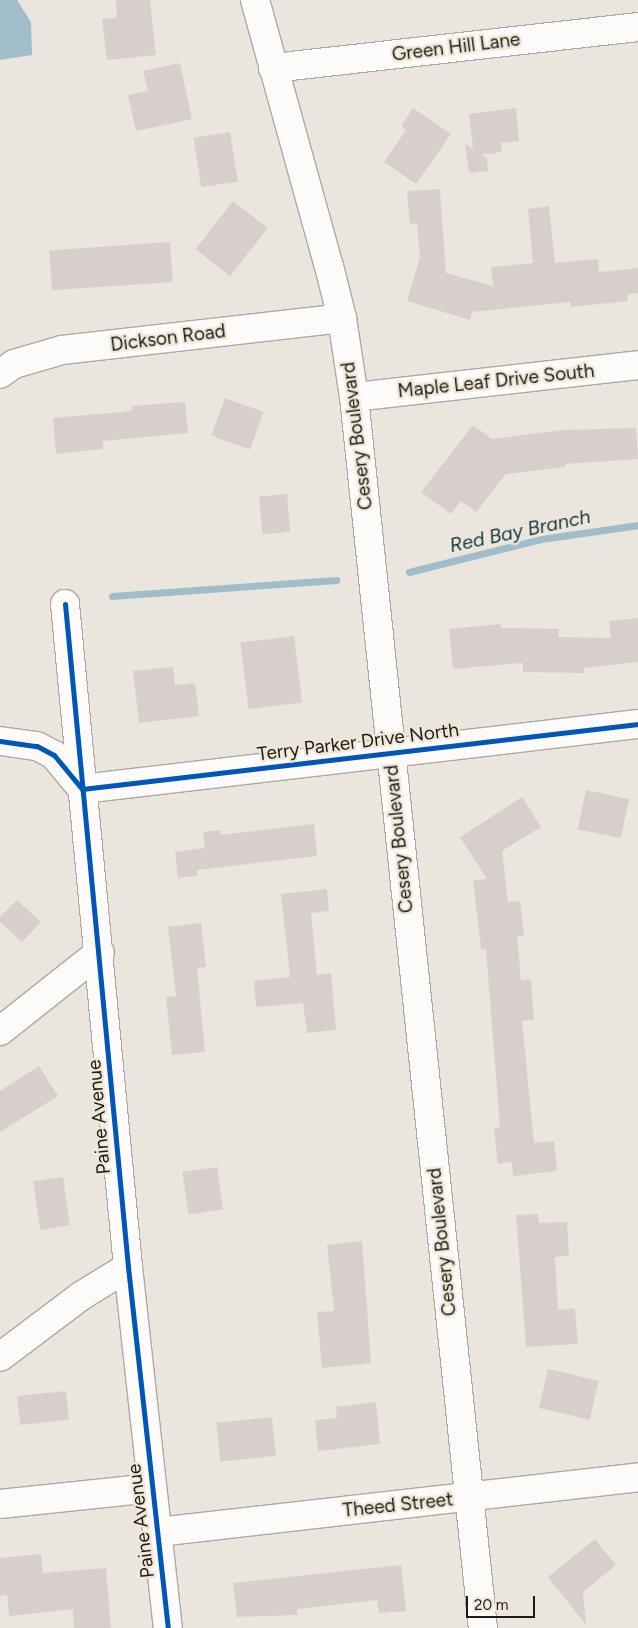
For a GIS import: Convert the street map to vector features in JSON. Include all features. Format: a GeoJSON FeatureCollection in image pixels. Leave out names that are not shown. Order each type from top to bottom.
{"type":"FeatureCollection","features":[{"type":"Feature","properties":{"kind":"street","name":"Cesery Boulevard"},"geometry":{"type":"LineString","coordinates":[[255,0],[342,318],[354,397],[483,1628]]}},
{"type":"Feature","properties":{"kind":"street","name":"Green Hill Lane"},"geometry":{"type":"LineString","coordinates":[[274,68],[638,27]]}},
{"type":"Feature","properties":{"kind":"street","name":"Dickson Road"},"geometry":{"type":"LineString","coordinates":[[0,374],[14,364],[62,350],[342,318]]}},
{"type":"Feature","properties":{"kind":"street","name":"Maple Leaf Drive South"},"geometry":{"type":"LineString","coordinates":[[354,397],[638,365]]}},
{"type":"Feature","properties":{"kind":"street","name":"Paine Avenue"},"geometry":{"type":"LineString","coordinates":[[65,604],[82,789],[100,952],[128,1267],[168,1628]]}},
{"type":"Feature","properties":{"kind":"street","name":"Terry Parker Drive North"},"geometry":{"type":"LineString","coordinates":[[82,789],[638,724]]}},
{"type":"Feature","properties":{"kind":"street"},"geometry":{"type":"LineString","coordinates":[[0,741],[37,746],[54,755],[82,789]]}},
{"type":"Feature","properties":{"kind":"street"},"geometry":{"type":"LineString","coordinates":[[0,1031],[100,952]]}},
{"type":"Feature","properties":{"kind":"street"},"geometry":{"type":"LineString","coordinates":[[0,1357],[81,1296],[128,1267]]}},
{"type":"Feature","properties":{"kind":"street","name":"Theed Street"},"geometry":{"type":"LineString","coordinates":[[158,1532],[638,1477]]}},
{"type":"Feature","properties":{"kind":"street"},"geometry":{"type":"LineString","coordinates":[[0,1504],[152,1488]]}},
{"type":"Feature","properties":{"kind":"water"},"geometry":{"type":"Polygon","coordinates":[[[0,0],[17,0],[31,22],[32,55],[0,60],[0,0]]]}},
{"type":"Feature","properties":{"kind":"building"},"geometry":{"type":"Polygon","coordinates":[[[116,0],[150,0],[156,55],[107,60],[102,19],[117,18],[116,0]]]}},
{"type":"Feature","properties":{"kind":"building"},"geometry":{"type":"Polygon","coordinates":[[[180,63],[192,119],[136,131],[128,95],[148,91],[143,71],[180,63]]]}},
{"type":"Feature","properties":{"kind":"building"},"geometry":{"type":"Polygon","coordinates":[[[413,108],[451,134],[416,184],[384,162],[406,130],[401,126],[413,108]]]}},
{"type":"Feature","properties":{"kind":"building"},"geometry":{"type":"Polygon","coordinates":[[[516,108],[519,141],[501,143],[502,152],[481,155],[487,158],[488,171],[469,173],[465,144],[473,149],[469,114],[516,108]]]}},
{"type":"Feature","properties":{"kind":"building"},"geometry":{"type":"Polygon","coordinates":[[[230,132],[238,181],[201,187],[193,138],[230,132]]]}},
{"type":"Feature","properties":{"kind":"building"},"geometry":{"type":"Polygon","coordinates":[[[440,189],[446,273],[493,286],[491,267],[533,263],[528,209],[549,206],[555,263],[598,259],[599,272],[638,268],[638,293],[627,294],[628,301],[571,307],[570,302],[472,312],[470,320],[407,301],[420,257],[417,223],[410,224],[407,191],[440,189]]]}},
{"type":"Feature","properties":{"kind":"building"},"geometry":{"type":"Polygon","coordinates":[[[233,201],[268,228],[230,276],[195,249],[233,201]]]}},
{"type":"Feature","properties":{"kind":"building"},"geometry":{"type":"Polygon","coordinates":[[[170,242],[173,282],[52,290],[49,250],[170,242]]]}},
{"type":"Feature","properties":{"kind":"building"},"geometry":{"type":"Polygon","coordinates":[[[225,398],[264,412],[250,450],[211,436],[225,398]]]}},
{"type":"Feature","properties":{"kind":"building"},"geometry":{"type":"Polygon","coordinates":[[[185,402],[188,433],[103,441],[103,449],[56,454],[53,418],[132,411],[132,406],[185,402]]]}},
{"type":"Feature","properties":{"kind":"building"},"geometry":{"type":"Polygon","coordinates":[[[473,425],[492,439],[561,430],[636,428],[638,459],[565,464],[565,467],[506,474],[476,512],[461,501],[451,514],[421,492],[473,425]]]}},
{"type":"Feature","properties":{"kind":"building"},"geometry":{"type":"Polygon","coordinates":[[[287,494],[290,532],[262,534],[259,496],[287,494]]]}},
{"type":"Feature","properties":{"kind":"building"},"geometry":{"type":"Polygon","coordinates":[[[638,618],[638,662],[584,668],[584,673],[523,672],[523,663],[453,669],[449,629],[500,624],[501,628],[559,629],[558,637],[611,638],[609,621],[638,618]]]}},
{"type":"Feature","properties":{"kind":"building"},"geometry":{"type":"Polygon","coordinates":[[[294,636],[302,703],[249,709],[240,643],[294,636]]]}},
{"type":"Feature","properties":{"kind":"building"},"geometry":{"type":"Polygon","coordinates":[[[173,667],[175,685],[195,683],[199,716],[139,723],[133,671],[173,667]]]}},
{"type":"Feature","properties":{"kind":"building"},"geometry":{"type":"Polygon","coordinates":[[[586,790],[629,799],[621,838],[578,829],[586,790]]]}},
{"type":"Feature","properties":{"kind":"building"},"geometry":{"type":"Polygon","coordinates":[[[522,797],[541,827],[502,851],[508,902],[520,901],[524,936],[517,936],[521,980],[531,979],[534,1020],[522,1021],[534,1143],[554,1141],[557,1171],[513,1176],[512,1162],[498,1164],[494,1128],[500,1127],[486,949],[481,949],[473,880],[487,879],[460,837],[522,797]]]}},
{"type":"Feature","properties":{"kind":"building"},"geometry":{"type":"Polygon","coordinates":[[[314,824],[317,856],[197,870],[197,876],[178,878],[175,852],[205,848],[203,832],[220,830],[221,835],[314,824]]]}},
{"type":"Feature","properties":{"kind":"building"},"geometry":{"type":"Polygon","coordinates":[[[327,889],[329,911],[311,913],[317,975],[331,973],[336,1030],[307,1033],[303,1003],[256,1007],[254,981],[290,977],[281,894],[327,889]]]}},
{"type":"Feature","properties":{"kind":"building"},"geometry":{"type":"Polygon","coordinates":[[[17,900],[41,922],[22,942],[0,922],[0,917],[17,900]]]}},
{"type":"Feature","properties":{"kind":"building"},"geometry":{"type":"Polygon","coordinates":[[[201,923],[206,967],[197,968],[205,1052],[172,1055],[166,997],[176,996],[168,927],[201,923]]]}},
{"type":"Feature","properties":{"kind":"building"},"geometry":{"type":"Polygon","coordinates":[[[39,1066],[58,1096],[0,1132],[0,1091],[39,1066]]]}},
{"type":"Feature","properties":{"kind":"building"},"geometry":{"type":"Polygon","coordinates":[[[217,1167],[223,1210],[188,1214],[182,1172],[217,1167]]]}},
{"type":"Feature","properties":{"kind":"building"},"geometry":{"type":"Polygon","coordinates":[[[63,1177],[70,1226],[40,1230],[33,1181],[63,1177]]]}},
{"type":"Feature","properties":{"kind":"building"},"geometry":{"type":"Polygon","coordinates":[[[538,1214],[539,1223],[567,1222],[569,1256],[555,1257],[558,1310],[575,1308],[578,1344],[526,1347],[516,1215],[538,1214]]]}},
{"type":"Feature","properties":{"kind":"building"},"geometry":{"type":"Polygon","coordinates":[[[362,1241],[371,1363],[322,1368],[317,1312],[334,1311],[327,1245],[362,1241]]]}},
{"type":"Feature","properties":{"kind":"building"},"geometry":{"type":"Polygon","coordinates":[[[548,1369],[599,1381],[590,1420],[539,1408],[548,1369]]]}},
{"type":"Feature","properties":{"kind":"building"},"geometry":{"type":"Polygon","coordinates":[[[66,1391],[69,1420],[20,1425],[17,1396],[66,1391]]]}},
{"type":"Feature","properties":{"kind":"building"},"geometry":{"type":"Polygon","coordinates":[[[376,1402],[380,1444],[318,1451],[315,1420],[337,1418],[336,1407],[376,1402]]]}},
{"type":"Feature","properties":{"kind":"building"},"geometry":{"type":"Polygon","coordinates":[[[272,1417],[276,1456],[220,1462],[216,1423],[272,1417]]]}},
{"type":"Feature","properties":{"kind":"building"},"geometry":{"type":"Polygon","coordinates":[[[595,1539],[616,1565],[583,1592],[586,1625],[548,1577],[595,1539]]]}},
{"type":"Feature","properties":{"kind":"building"},"geometry":{"type":"Polygon","coordinates":[[[41,1554],[43,1573],[106,1568],[111,1628],[74,1628],[73,1609],[9,1616],[7,1595],[0,1596],[0,1558],[41,1554]]]}},
{"type":"Feature","properties":{"kind":"building"},"geometry":{"type":"Polygon","coordinates":[[[401,1565],[406,1611],[379,1613],[377,1600],[297,1609],[297,1615],[237,1617],[233,1583],[401,1565]]]}},
{"type":"Feature","properties":{"kind":"waterway","name":"Red Bay Branch"},"geometry":{"type":"LineString","coordinates":[[409,572],[541,539],[638,525]]}},
{"type":"Feature","properties":{"kind":"waterway"},"geometry":{"type":"LineString","coordinates":[[112,596],[336,580]]}},
{"type":"Feature","properties":{"kind":"cycle path"},"geometry":{"type":"LineString","coordinates":[[65,604],[128,1267],[168,1628]]}},
{"type":"Feature","properties":{"kind":"cycle path"},"geometry":{"type":"LineString","coordinates":[[0,741],[37,746],[54,755],[82,789],[638,724]]}}]}
